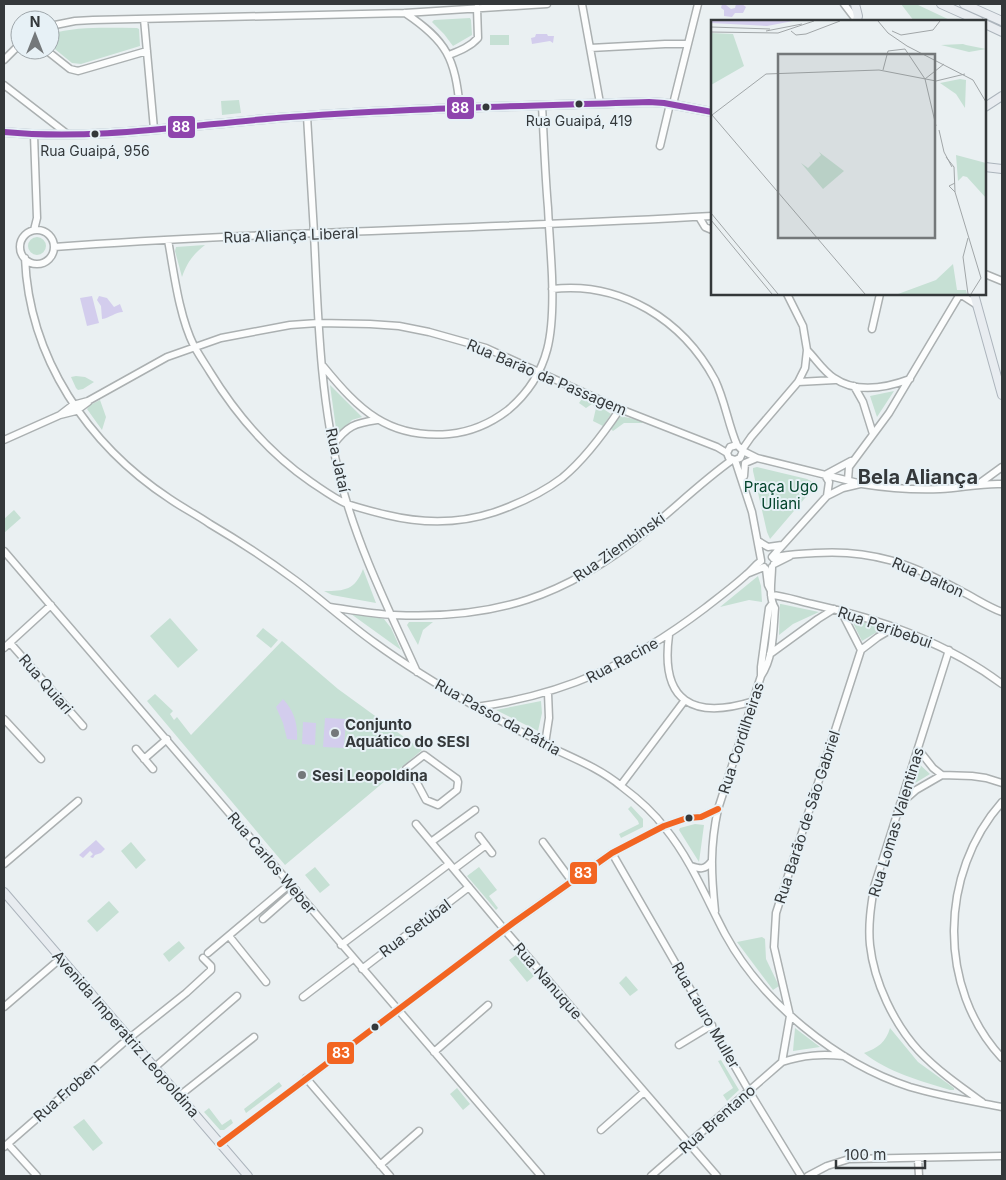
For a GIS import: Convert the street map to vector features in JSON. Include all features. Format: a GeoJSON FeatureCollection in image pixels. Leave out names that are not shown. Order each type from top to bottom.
{"type":"FeatureCollection","features":[{"type":"Feature","properties":{"kind":"main road"},"geometry":{"type":"LineString","coordinates":[[856,4],[857,20]]}},
{"type":"Feature","properties":{"kind":"main road"},"geometry":{"type":"LineString","coordinates":[[942,4],[976,20]]}},
{"type":"Feature","properties":{"kind":"main road"},"geometry":{"type":"LineString","coordinates":[[964,4],[1002,22]]}},
{"type":"Feature","properties":{"kind":"main road"},"geometry":{"type":"LineString","coordinates":[[986,24],[1002,32]]}},
{"type":"Feature","properties":{"kind":"main road"},"geometry":{"type":"LineString","coordinates":[[986,106],[1002,96]]}},
{"type":"Feature","properties":{"kind":"main road"},"geometry":{"type":"LineString","coordinates":[[4,132],[34,135],[154,129],[307,116],[648,102],[672,104],[711,112]]}},
{"type":"Feature","properties":{"kind":"main road"},"geometry":{"type":"LineString","coordinates":[[986,167],[1002,169]]}},
{"type":"Feature","properties":{"kind":"main road"},"geometry":{"type":"LineString","coordinates":[[974,295],[1002,395]]}},
{"type":"Feature","properties":{"kind":"main road","name":"Avenida Imperatriz Leopoldina"},"geometry":{"type":"LineString","coordinates":[[4,892],[248,1176]]}},
{"type":"Feature","properties":{"kind":"street"},"geometry":{"type":"LineString","coordinates":[[60,24],[75,21],[405,13],[547,4]]}},
{"type":"Feature","properties":{"kind":"street"},"geometry":{"type":"LineString","coordinates":[[582,4],[600,104]]}},
{"type":"Feature","properties":{"kind":"street"},"geometry":{"type":"LineString","coordinates":[[660,146],[698,4]]}},
{"type":"Feature","properties":{"kind":"street"},"geometry":{"type":"LineString","coordinates":[[844,4],[856,20]]}},
{"type":"Feature","properties":{"kind":"street"},"geometry":{"type":"LineString","coordinates":[[449,55],[463,49],[478,38],[477,8]]}},
{"type":"Feature","properties":{"kind":"street"},"geometry":{"type":"LineString","coordinates":[[405,13],[435,36],[449,55],[457,83],[460,109]]}},
{"type":"Feature","properties":{"kind":"street"},"geometry":{"type":"LineString","coordinates":[[144,19],[154,129]]}},
{"type":"Feature","properties":{"kind":"street"},"geometry":{"type":"LineString","coordinates":[[590,48],[687,44]]}},
{"type":"Feature","properties":{"kind":"street"},"geometry":{"type":"LineString","coordinates":[[58,60],[70,70],[78,71],[148,51]]}},
{"type":"Feature","properties":{"kind":"street"},"geometry":{"type":"LineString","coordinates":[[4,85],[66,133]]}},
{"type":"Feature","properties":{"kind":"street"},"geometry":{"type":"LineString","coordinates":[[322,364],[356,404],[378,420],[390,426],[428,435],[451,434],[470,430],[488,423],[518,401],[540,371],[550,340],[553,321],[542,106]]}},
{"type":"Feature","properties":{"kind":"street","name":"Rua Jataí"},"geometry":{"type":"LineString","coordinates":[[307,116],[318,322],[333,445],[348,504],[363,550],[418,673]]}},
{"type":"Feature","properties":{"kind":"street"},"geometry":{"type":"LineString","coordinates":[[34,135],[37,218],[34,230]]}},
{"type":"Feature","properties":{"kind":"street"},"geometry":{"type":"LineString","coordinates":[[711,216],[699,217],[705,227],[711,230]]}},
{"type":"Feature","properties":{"kind":"street","name":"Rua Aliança Liberal"},"geometry":{"type":"LineString","coordinates":[[54,247],[168,240],[528,226],[699,217]]}},
{"type":"Feature","properties":{"kind":"street"},"geometry":{"type":"LineString","coordinates":[[37,218],[44,231],[52,237],[54,247],[48,260],[43,263],[32,263],[24,258],[20,249],[21,240],[27,233],[34,230],[44,231]]}},
{"type":"Feature","properties":{"kind":"street"},"geometry":{"type":"LineString","coordinates":[[168,240],[181,305],[194,346],[223,393],[266,446],[321,489],[348,504],[405,519],[437,522],[469,519],[508,508],[542,491],[562,477],[600,438],[620,409]]}},
{"type":"Feature","properties":{"kind":"street","name":"Rua Passo da Pátria"},"geometry":{"type":"LineString","coordinates":[[24,258],[26,281],[33,316],[51,364],[75,408],[88,427],[114,455],[142,479],[170,499],[295,580],[366,637],[418,673],[476,707],[596,769],[621,785],[664,826],[691,866],[730,943],[744,962],[790,1016],[844,1057],[906,1086],[957,1099],[1002,1107]]}},
{"type":"Feature","properties":{"kind":"street","name":"Rua Passo da Pátria"},"geometry":{"type":"LineString","coordinates":[[26,281],[32,263]]}},
{"type":"Feature","properties":{"kind":"street"},"geometry":{"type":"LineString","coordinates":[[986,274],[1002,281]]}},
{"type":"Feature","properties":{"kind":"street"},"geometry":{"type":"LineString","coordinates":[[552,289],[565,287],[607,292],[642,305],[669,323],[703,359],[723,400],[732,433],[734,452]]}},
{"type":"Feature","properties":{"kind":"street"},"geometry":{"type":"LineString","coordinates":[[788,295],[803,326],[807,350],[805,368],[798,382],[835,380],[866,388],[885,387],[910,379]]}},
{"type":"Feature","properties":{"kind":"street"},"geometry":{"type":"LineString","coordinates":[[872,329],[880,295]]}},
{"type":"Feature","properties":{"kind":"street"},"geometry":{"type":"LineString","coordinates":[[848,480],[848,470],[889,413],[960,295]]}},
{"type":"Feature","properties":{"kind":"street"},"geometry":{"type":"LineString","coordinates":[[962,295],[977,305]]}},
{"type":"Feature","properties":{"kind":"street","name":"Rua Barão da Passagem"},"geometry":{"type":"LineString","coordinates":[[4,440],[75,408],[167,356],[194,346],[249,332],[318,322],[399,326],[429,332],[486,348],[620,409],[717,447],[862,484],[937,489],[961,488],[979,484],[1002,484]]}},
{"type":"Feature","properties":{"kind":"street"},"geometry":{"type":"LineString","coordinates":[[807,350],[835,380]]}},
{"type":"Feature","properties":{"kind":"street","name":"Rua Ziembinski"},"geometry":{"type":"LineString","coordinates":[[329,606],[392,615],[423,616],[505,607],[547,593],[591,571],[644,534],[720,469],[734,452],[751,437],[798,382]]}},
{"type":"Feature","properties":{"kind":"street"},"geometry":{"type":"LineString","coordinates":[[854,386],[863,402],[873,434]]}},
{"type":"Feature","properties":{"kind":"street"},"geometry":{"type":"LineString","coordinates":[[333,445],[341,433],[354,425],[378,420]]}},
{"type":"Feature","properties":{"kind":"street","name":"Rua Cordilheiras"},"geometry":{"type":"LineString","coordinates":[[734,452],[758,541],[768,563],[775,608],[770,654],[766,669],[761,676]]}},
{"type":"Feature","properties":{"kind":"street"},"geometry":{"type":"LineString","coordinates":[[744,485],[744,465],[748,461],[757,458]]}},
{"type":"Feature","properties":{"kind":"street"},"geometry":{"type":"LineString","coordinates":[[827,496],[828,482],[825,475],[855,459]]}},
{"type":"Feature","properties":{"kind":"street","name":"Rua Barão da Passagem"},"geometry":{"type":"LineString","coordinates":[[979,484],[1002,467]]}},
{"type":"Feature","properties":{"kind":"street","name":"Rua Racine"},"geometry":{"type":"LineString","coordinates":[[476,707],[548,693],[608,670],[669,634],[749,573],[768,563],[827,496],[843,488],[862,484]]}},
{"type":"Feature","properties":{"kind":"street"},"geometry":{"type":"LineString","coordinates":[[758,541],[768,547],[783,544]]}},
{"type":"Feature","properties":{"kind":"street","name":"Rua Carlos Weber"},"geometry":{"type":"LineString","coordinates":[[4,551],[541,1176]]}},
{"type":"Feature","properties":{"kind":"street","name":"Rua Dalton"},"geometry":{"type":"LineString","coordinates":[[768,563],[791,555],[840,551],[886,558],[914,568],[1002,612]]}},
{"type":"Feature","properties":{"kind":"street","name":"Rua Peribebui"},"geometry":{"type":"LineString","coordinates":[[772,598],[779,595],[895,627],[949,650],[1002,684]]}},
{"type":"Feature","properties":{"kind":"street","name":"Rua Cordilheiras"},"geometry":{"type":"LineString","coordinates":[[715,914],[711,862],[713,830],[761,676],[769,608],[772,598]]}},
{"type":"Feature","properties":{"kind":"street"},"geometry":{"type":"LineString","coordinates":[[4,648],[52,605]]}},
{"type":"Feature","properties":{"kind":"street"},"geometry":{"type":"LineString","coordinates":[[838,610],[853,630],[861,650],[895,627]]}},
{"type":"Feature","properties":{"kind":"street","name":"Rua Cordilheiras"},"geometry":{"type":"LineString","coordinates":[[770,654],[782,644],[838,610]]}},
{"type":"Feature","properties":{"kind":"street"},"geometry":{"type":"LineString","coordinates":[[669,634],[668,672],[671,683],[685,700],[694,706],[709,709],[736,707],[754,701]]}},
{"type":"Feature","properties":{"kind":"street"},"geometry":{"type":"LineString","coordinates":[[772,640],[782,644]]}},
{"type":"Feature","properties":{"kind":"street","name":"Rua Quiari"},"geometry":{"type":"LineString","coordinates":[[10,643],[83,726]]}},
{"type":"Feature","properties":{"kind":"street","name":"Rua Barão de São Gabriel"},"geometry":{"type":"LineString","coordinates":[[790,1016],[774,947],[776,913],[861,650]]}},
{"type":"Feature","properties":{"kind":"street","name":"Rua Lomas Valentinas"},"geometry":{"type":"LineString","coordinates":[[949,650],[874,887],[869,926],[870,946],[885,996],[907,1035],[920,1051],[960,1086],[985,1104]]}},
{"type":"Feature","properties":{"kind":"street"},"geometry":{"type":"LineString","coordinates":[[545,744],[550,718],[548,693]]}},
{"type":"Feature","properties":{"kind":"street"},"geometry":{"type":"LineString","coordinates":[[621,785],[685,700]]}},
{"type":"Feature","properties":{"kind":"street"},"geometry":{"type":"LineString","coordinates":[[4,719],[41,759]]}},
{"type":"Feature","properties":{"kind":"street"},"geometry":{"type":"LineString","coordinates":[[144,759],[167,739]]}},
{"type":"Feature","properties":{"kind":"street"},"geometry":{"type":"LineString","coordinates":[[136,749],[153,769]]}},
{"type":"Feature","properties":{"kind":"street"},"geometry":{"type":"LineString","coordinates":[[918,749],[933,768],[942,775]]}},
{"type":"Feature","properties":{"kind":"street"},"geometry":{"type":"LineString","coordinates":[[424,755],[457,779],[458,785],[457,790],[438,805],[426,800],[422,794],[417,783],[406,768],[424,755]]}},
{"type":"Feature","properties":{"kind":"street"},"geometry":{"type":"LineString","coordinates":[[899,804],[916,790],[942,775],[972,776],[1002,783]]}},
{"type":"Feature","properties":{"kind":"street"},"geometry":{"type":"LineString","coordinates":[[4,864],[78,801]]}},
{"type":"Feature","properties":{"kind":"street"},"geometry":{"type":"LineString","coordinates":[[1002,802],[978,836],[968,856],[955,904],[953,940],[958,974],[965,998],[988,1040],[1002,1058]]}},
{"type":"Feature","properties":{"kind":"street"},"geometry":{"type":"LineString","coordinates":[[220,1144],[571,880],[612,853],[664,826],[687,818],[701,817],[718,809]]}},
{"type":"Feature","properties":{"kind":"street"},"geometry":{"type":"LineString","coordinates":[[430,842],[475,810]]}},
{"type":"Feature","properties":{"kind":"street"},"geometry":{"type":"LineString","coordinates":[[701,817],[711,824],[713,830]]}},
{"type":"Feature","properties":{"kind":"street","name":"Rua Nanuque"},"geometry":{"type":"LineString","coordinates":[[416,824],[504,930],[717,1176]]}},
{"type":"Feature","properties":{"kind":"street"},"geometry":{"type":"LineString","coordinates":[[479,836],[492,854]]}},
{"type":"Feature","properties":{"kind":"street"},"geometry":{"type":"LineString","coordinates":[[542,842],[571,880]]}},
{"type":"Feature","properties":{"kind":"street"},"geometry":{"type":"LineString","coordinates":[[454,869],[486,845]]}},
{"type":"Feature","properties":{"kind":"street","name":"Rua Lauro Muller"},"geometry":{"type":"LineString","coordinates":[[612,853],[749,1091],[801,1176]]}},
{"type":"Feature","properties":{"kind":"street"},"geometry":{"type":"LineString","coordinates":[[691,866],[701,869],[707,867],[711,862]]}},
{"type":"Feature","properties":{"kind":"street"},"geometry":{"type":"LineString","coordinates":[[341,945],[449,864]]}},
{"type":"Feature","properties":{"kind":"street"},"geometry":{"type":"LineString","coordinates":[[266,982],[229,936],[290,884]]}},
{"type":"Feature","properties":{"kind":"street","name":"Rua Setúbal"},"geometry":{"type":"LineString","coordinates":[[362,969],[469,887]]}},
{"type":"Feature","properties":{"kind":"street"},"geometry":{"type":"LineString","coordinates":[[263,919],[296,890]]}},
{"type":"Feature","properties":{"kind":"street","name":"Rua Froben"},"geometry":{"type":"LineString","coordinates":[[6,1145],[122,1044],[186,993],[211,970],[206,955],[229,936]]}},
{"type":"Feature","properties":{"kind":"street"},"geometry":{"type":"LineString","coordinates":[[4,1007],[61,958]]}},
{"type":"Feature","properties":{"kind":"street"},"geometry":{"type":"LineString","coordinates":[[303,997],[353,959]]}},
{"type":"Feature","properties":{"kind":"street"},"geometry":{"type":"LineString","coordinates":[[155,1068],[237,996]]}},
{"type":"Feature","properties":{"kind":"street"},"geometry":{"type":"LineString","coordinates":[[434,1052],[488,1006]]}},
{"type":"Feature","properties":{"kind":"street"},"geometry":{"type":"LineString","coordinates":[[782,1062],[790,1016]]}},
{"type":"Feature","properties":{"kind":"street"},"geometry":{"type":"LineString","coordinates":[[679,1045],[712,1025]]}},
{"type":"Feature","properties":{"kind":"street"},"geometry":{"type":"LineString","coordinates":[[179,1096],[254,1037]]}},
{"type":"Feature","properties":{"kind":"street","name":"Rua Brentano"},"geometry":{"type":"LineString","coordinates":[[651,1176],[782,1062],[810,1055],[844,1057]]}},
{"type":"Feature","properties":{"kind":"street"},"geometry":{"type":"LineString","coordinates":[[306,1078],[390,1176]]}},
{"type":"Feature","properties":{"kind":"street"},"geometry":{"type":"LineString","coordinates":[[957,1099],[960,1093],[960,1086]]}},
{"type":"Feature","properties":{"kind":"street","name":"Rua Lomas Valentinas"},"geometry":{"type":"LineString","coordinates":[[960,1086],[970,1101]]}},
{"type":"Feature","properties":{"kind":"street"},"geometry":{"type":"LineString","coordinates":[[601,1130],[644,1092]]}},
{"type":"Feature","properties":{"kind":"street"},"geometry":{"type":"LineString","coordinates":[[380,1165],[419,1132]]}},
{"type":"Feature","properties":{"kind":"street"},"geometry":{"type":"LineString","coordinates":[[6,1145],[37,1176]]}},
{"type":"Feature","properties":{"kind":"street"},"geometry":{"type":"LineString","coordinates":[[808,1176],[827,1166],[849,1160],[1002,1156]]}},
{"type":"Feature","properties":{"kind":"street"},"geometry":{"type":"LineString","coordinates":[[918,1158],[919,1176]]}},
{"type":"Feature","properties":{"kind":"green space"},"geometry":{"type":"Polygon","coordinates":[[[901,4],[916,4],[950,20],[913,20],[901,4]]]}},
{"type":"Feature","properties":{"kind":"green space"},"geometry":{"type":"Polygon","coordinates":[[[470,18],[472,35],[453,46],[432,22],[434,20],[470,18]]]}},
{"type":"Feature","properties":{"kind":"green space"},"geometry":{"type":"Polygon","coordinates":[[[93,28],[137,28],[139,29],[140,46],[81,64],[72,63],[60,53],[60,31],[93,28]]]}},
{"type":"Feature","properties":{"kind":"green space"},"geometry":{"type":"Polygon","coordinates":[[[490,35],[509,35],[509,45],[490,45],[490,35]]]}},
{"type":"Feature","properties":{"kind":"green space"},"geometry":{"type":"Polygon","coordinates":[[[239,100],[241,113],[222,115],[221,101],[239,100]]]}},
{"type":"Feature","properties":{"kind":"green space"},"geometry":{"type":"Polygon","coordinates":[[[37,237],[43,240],[46,246],[43,252],[37,255],[31,252],[28,246],[31,240],[37,237]]]}},
{"type":"Feature","properties":{"kind":"green space"},"geometry":{"type":"Polygon","coordinates":[[[205,245],[191,259],[182,277],[175,251],[176,247],[205,245]]]}},
{"type":"Feature","properties":{"kind":"green space"},"geometry":{"type":"Polygon","coordinates":[[[71,377],[85,377],[94,382],[78,390],[71,377]]]}},
{"type":"Feature","properties":{"kind":"green space"},"geometry":{"type":"Polygon","coordinates":[[[330,385],[362,417],[352,420],[337,436],[330,385]]]}},
{"type":"Feature","properties":{"kind":"green space"},"geometry":{"type":"Polygon","coordinates":[[[894,391],[877,417],[870,396],[894,391]]]}},
{"type":"Feature","properties":{"kind":"green space"},"geometry":{"type":"Polygon","coordinates":[[[584,396],[611,414],[603,426],[593,421],[596,408],[592,404],[586,408],[579,403],[584,396]]]}},
{"type":"Feature","properties":{"kind":"green space"},"geometry":{"type":"Polygon","coordinates":[[[100,400],[106,417],[102,430],[87,409],[90,405],[100,400]]]}},
{"type":"Feature","properties":{"kind":"green space"},"geometry":{"type":"Polygon","coordinates":[[[620,416],[643,421],[642,423],[624,423],[613,431],[610,428],[620,416]]]}},
{"type":"Feature","properties":{"kind":"green space","name":"Praça Ugo Uliani"},"geometry":{"type":"Polygon","coordinates":[[[757,467],[807,479],[817,484],[770,539],[753,471],[753,468],[757,467]]]}},
{"type":"Feature","properties":{"kind":"green space"},"geometry":{"type":"Polygon","coordinates":[[[14,510],[21,518],[4,533],[4,519],[14,510]]]}},
{"type":"Feature","properties":{"kind":"green space"},"geometry":{"type":"Polygon","coordinates":[[[363,569],[376,603],[332,595],[324,591],[338,591],[348,588],[353,585],[363,569]]]}},
{"type":"Feature","properties":{"kind":"green space"},"geometry":{"type":"Polygon","coordinates":[[[758,576],[762,602],[749,600],[720,607],[758,576]]]}},
{"type":"Feature","properties":{"kind":"green space"},"geometry":{"type":"Polygon","coordinates":[[[780,604],[819,612],[793,624],[779,635],[780,604]]]}},
{"type":"Feature","properties":{"kind":"green space"},"geometry":{"type":"Polygon","coordinates":[[[351,614],[364,614],[384,619],[391,628],[401,650],[351,614]]]}},
{"type":"Feature","properties":{"kind":"green space"},"geometry":{"type":"Polygon","coordinates":[[[170,618],[198,650],[178,668],[150,636],[170,618]]]}},
{"type":"Feature","properties":{"kind":"green space"},"geometry":{"type":"Polygon","coordinates":[[[853,619],[882,629],[862,641],[852,621],[853,619]]]}},
{"type":"Feature","properties":{"kind":"green space"},"geometry":{"type":"Polygon","coordinates":[[[409,622],[433,622],[423,630],[418,645],[407,625],[409,622]]]}},
{"type":"Feature","properties":{"kind":"green space"},"geometry":{"type":"Polygon","coordinates":[[[263,628],[278,640],[271,648],[256,636],[263,628]]]}},
{"type":"Feature","properties":{"kind":"green space","name":"Sesi Leopoldina"},"geometry":{"type":"Polygon","coordinates":[[[282,641],[338,689],[422,750],[285,865],[147,701],[155,694],[173,711],[170,714],[174,720],[177,717],[191,735],[282,641]]]}},
{"type":"Feature","properties":{"kind":"green space"},"geometry":{"type":"Polygon","coordinates":[[[541,701],[542,713],[538,731],[496,710],[541,701]]]}},
{"type":"Feature","properties":{"kind":"green space"},"geometry":{"type":"Polygon","coordinates":[[[918,763],[930,774],[912,785],[912,782],[918,763]]]}},
{"type":"Feature","properties":{"kind":"green space"},"geometry":{"type":"Polygon","coordinates":[[[631,806],[643,819],[643,827],[621,838],[619,834],[639,824],[628,809],[631,806]]]}},
{"type":"Feature","properties":{"kind":"green space"},"geometry":{"type":"Polygon","coordinates":[[[695,824],[704,825],[699,862],[679,830],[680,828],[695,824]]]}},
{"type":"Feature","properties":{"kind":"green space"},"geometry":{"type":"Polygon","coordinates":[[[131,842],[146,860],[136,869],[121,851],[131,842]]]}},
{"type":"Feature","properties":{"kind":"green space"},"geometry":{"type":"Polygon","coordinates":[[[315,867],[330,885],[320,893],[305,875],[315,867]]]}},
{"type":"Feature","properties":{"kind":"green space"},"geometry":{"type":"Polygon","coordinates":[[[479,867],[497,890],[489,896],[498,908],[496,910],[467,876],[479,867]]]}},
{"type":"Feature","properties":{"kind":"green space"},"geometry":{"type":"Polygon","coordinates":[[[109,901],[119,912],[97,932],[87,921],[109,901]]]}},
{"type":"Feature","properties":{"kind":"green space"},"geometry":{"type":"Polygon","coordinates":[[[762,937],[765,939],[766,959],[779,986],[773,990],[737,942],[762,937]]]}},
{"type":"Feature","properties":{"kind":"green space"},"geometry":{"type":"Polygon","coordinates":[[[179,941],[185,948],[169,962],[163,954],[179,941]]]}},
{"type":"Feature","properties":{"kind":"green space"},"geometry":{"type":"Polygon","coordinates":[[[516,955],[534,976],[527,982],[509,960],[516,955]]]}},
{"type":"Feature","properties":{"kind":"green space"},"geometry":{"type":"Polygon","coordinates":[[[626,976],[638,990],[630,996],[619,983],[626,976]]]}},
{"type":"Feature","properties":{"kind":"green space"},"geometry":{"type":"Polygon","coordinates":[[[795,1028],[820,1047],[793,1051],[795,1028]]]}},
{"type":"Feature","properties":{"kind":"green space"},"geometry":{"type":"Polygon","coordinates":[[[890,1028],[918,1062],[954,1088],[954,1090],[927,1083],[883,1066],[864,1053],[881,1044],[890,1028]]]}},
{"type":"Feature","properties":{"kind":"green space"},"geometry":{"type":"Polygon","coordinates":[[[721,1060],[739,1090],[727,1101],[723,1095],[733,1088],[718,1061],[721,1060]]]}},
{"type":"Feature","properties":{"kind":"green space"},"geometry":{"type":"Polygon","coordinates":[[[279,1082],[282,1086],[246,1113],[244,1109],[279,1082]]]}},
{"type":"Feature","properties":{"kind":"green space"},"geometry":{"type":"Polygon","coordinates":[[[457,1088],[470,1104],[463,1110],[450,1094],[457,1088]]]}},
{"type":"Feature","properties":{"kind":"green space"},"geometry":{"type":"Polygon","coordinates":[[[209,1108],[222,1125],[231,1119],[233,1123],[224,1130],[220,1130],[204,1112],[209,1108]]]}},
{"type":"Feature","properties":{"kind":"green space"},"geometry":{"type":"Polygon","coordinates":[[[84,1119],[103,1143],[93,1151],[73,1127],[84,1119]]]}},
{"type":"Feature","properties":{"kind":"shaded area"},"geometry":{"type":"Polygon","coordinates":[[[722,4],[731,9],[735,8],[736,4],[742,4],[746,7],[743,13],[735,13],[732,17],[724,16],[724,10],[721,8],[722,4]]]}},
{"type":"Feature","properties":{"kind":"shaded area"},"geometry":{"type":"Polygon","coordinates":[[[536,34],[554,36],[553,43],[550,41],[532,44],[531,38],[535,37],[536,34]]]}},
{"type":"Feature","properties":{"kind":"shaded area"},"geometry":{"type":"Polygon","coordinates":[[[92,296],[99,323],[87,326],[80,298],[92,296]]]}},
{"type":"Feature","properties":{"kind":"shaded area"},"geometry":{"type":"Polygon","coordinates":[[[99,296],[107,298],[114,307],[120,304],[123,312],[102,319],[101,306],[97,300],[99,296]]]}},
{"type":"Feature","properties":{"kind":"shaded area"},"geometry":{"type":"Polygon","coordinates":[[[283,699],[290,708],[294,718],[297,740],[287,739],[276,707],[283,699]]]}},
{"type":"Feature","properties":{"kind":"shaded area","name":"Conjunto Aquático do SESI"},"geometry":{"type":"Polygon","coordinates":[[[325,718],[346,719],[344,748],[323,747],[325,718]]]}},
{"type":"Feature","properties":{"kind":"shaded area","name":"Conjunto Aquático do SESI"},"geometry":{"type":"Polygon","coordinates":[[[303,722],[316,723],[315,745],[302,744],[303,722]]]}},
{"type":"Feature","properties":{"kind":"shaded area"},"geometry":{"type":"Polygon","coordinates":[[[96,840],[105,849],[101,853],[93,858],[90,857],[93,854],[90,851],[83,858],[79,855],[96,840]]]}},
{"type":"Feature","properties":{"kind":"transit line","name":"88"},"geometry":{"type":"LineString","coordinates":[[4,132],[40,134],[111,133],[379,111],[649,102],[711,112]]}},
{"type":"Feature","properties":{"kind":"transit line","name":"83"},"geometry":{"type":"LineString","coordinates":[[220,1144],[513,923],[612,853],[664,826],[687,818],[701,817],[718,809]]}},
{"type":"Feature","properties":{"kind":"place","name":"Rua Guaipá, 419"},"geometry":{"type":"Point","coordinates":[579,104]}},
{"type":"Feature","properties":{"kind":"place","name":"Rua Guaipá, 956"},"geometry":{"type":"Point","coordinates":[95,134]}},
{"type":"Feature","properties":{"kind":"place","name":"Conjunto Aquático do SESI"},"geometry":{"type":"Point","coordinates":[335,733]}},
{"type":"Feature","properties":{"kind":"place","name":"Sesi Leopoldina"},"geometry":{"type":"Point","coordinates":[302,775]}},
{"type":"Feature","properties":{"kind":"district","name":"Bela Aliança"},"geometry":{"type":"Point","coordinates":[918,477]}}]}
